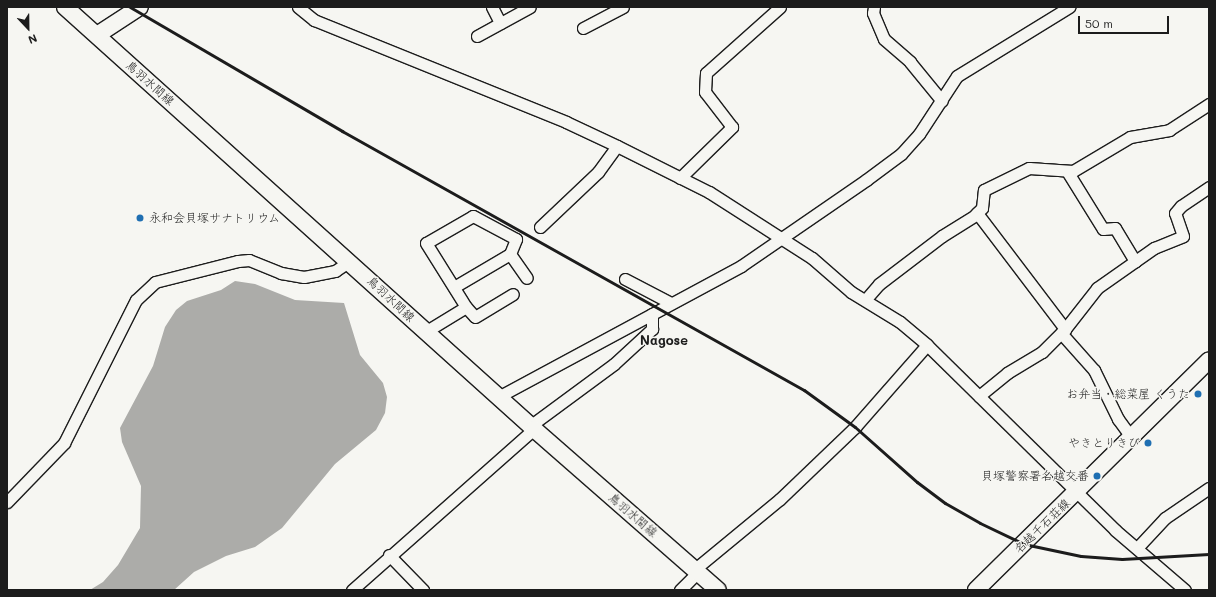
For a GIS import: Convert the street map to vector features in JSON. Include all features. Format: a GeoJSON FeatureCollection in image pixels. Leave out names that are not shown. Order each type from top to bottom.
{"type":"FeatureCollection","features":[{"type":"Feature","properties":{"kind":"street","name":"鳥羽水間線"},"geometry":{"type":"LineString","coordinates":[[65,7],[350,261],[425,332],[532,428],[718,590]]}},
{"type":"Feature","properties":{"kind":"street"},"geometry":{"type":"LineString","coordinates":[[96,35],[140,7]]}},
{"type":"Feature","properties":{"kind":"street"},"geometry":{"type":"LineString","coordinates":[[298,7],[314,20],[566,122],[617,146],[709,192],[812,258],[851,292],[866,299],[927,345],[1076,493],[1185,590]]}},
{"type":"Feature","properties":{"kind":"street"},"geometry":{"type":"LineString","coordinates":[[492,7],[500,23]]}},
{"type":"Feature","properties":{"kind":"street"},"geometry":{"type":"LineString","coordinates":[[477,36],[530,7]]}},
{"type":"Feature","properties":{"kind":"street"},"geometry":{"type":"LineString","coordinates":[[680,178],[732,127],[705,92],[706,73],[766,11],[780,7]]}},
{"type":"Feature","properties":{"kind":"street"},"geometry":{"type":"LineString","coordinates":[[874,7],[873,13],[884,39],[910,62],[942,101]]}},
{"type":"Feature","properties":{"kind":"street"},"geometry":{"type":"LineString","coordinates":[[498,397],[741,266],[901,154],[919,134],[942,101],[946,90],[957,76],[1069,7]]}},
{"type":"Feature","properties":{"kind":"street"},"geometry":{"type":"LineString","coordinates":[[583,28],[617,8]]}},
{"type":"Feature","properties":{"kind":"street"},"geometry":{"type":"LineString","coordinates":[[866,299],[879,284],[942,236],[977,213],[982,208],[984,190],[1028,168],[1073,171],[1130,137],[1169,130],[1209,104]]}},
{"type":"Feature","properties":{"kind":"street"},"geometry":{"type":"LineString","coordinates":[[540,227],[598,172],[617,146]]}},
{"type":"Feature","properties":{"kind":"street"},"geometry":{"type":"LineString","coordinates":[[1068,171],[1103,229],[1115,228],[1135,261]]}},
{"type":"Feature","properties":{"kind":"street"},"geometry":{"type":"LineString","coordinates":[[979,396],[1006,373],[1042,352],[1063,331],[1097,288],[1154,248],[1183,236],[1176,213],[1181,206],[1209,188]]}},
{"type":"Feature","properties":{"kind":"street"},"geometry":{"type":"LineString","coordinates":[[977,213],[1063,331],[1094,370],[1118,419],[1131,437]]}},
{"type":"Feature","properties":{"kind":"street"},"geometry":{"type":"LineString","coordinates":[[454,287],[510,254],[516,239],[473,216],[426,243],[466,307],[475,317],[513,294]]}},
{"type":"Feature","properties":{"kind":"street"},"geometry":{"type":"LineString","coordinates":[[510,254],[527,278]]}},
{"type":"Feature","properties":{"kind":"street"},"geometry":{"type":"LineString","coordinates":[[7,502],[64,442],[136,300],[155,282],[238,261],[249,260],[281,273],[304,277],[335,271],[350,261]]}},
{"type":"Feature","properties":{"kind":"street"},"geometry":{"type":"LineString","coordinates":[[625,279],[671,303]]}},
{"type":"Feature","properties":{"kind":"street"},"geometry":{"type":"LineString","coordinates":[[425,332],[466,307]]}},
{"type":"Feature","properties":{"kind":"street"},"geometry":{"type":"LineString","coordinates":[[352,590],[389,555],[532,428],[614,364],[652,329],[652,314]]}},
{"type":"Feature","properties":{"kind":"street"},"geometry":{"type":"LineString","coordinates":[[680,590],[697,571],[780,499],[855,427],[927,345]]}},
{"type":"Feature","properties":{"kind":"street","name":"名越千石荘線"},"geometry":{"type":"LineString","coordinates":[[976,590],[1076,493],[1209,360]]}},
{"type":"Feature","properties":{"kind":"street"},"geometry":{"type":"LineString","coordinates":[[1137,548],[1165,518],[1209,488]]}},
{"type":"Feature","properties":{"kind":"street"},"geometry":{"type":"LineString","coordinates":[[389,555],[423,590]]}},
{"type":"Feature","properties":{"kind":"shaded area"},"geometry":{"type":"Polygon","coordinates":[[[235,281],[255,284],[295,300],[344,303],[360,355],[383,383],[387,397],[385,413],[376,430],[335,464],[282,528],[255,547],[226,556],[194,572],[174,590],[90,590],[103,582],[118,565],[140,528],[141,486],[122,442],[120,428],[153,366],[165,327],[176,310],[187,301],[221,290],[235,281]]]}},
{"type":"Feature","properties":{"kind":"railway"},"geometry":{"type":"LineString","coordinates":[[130,7],[342,131],[804,390],[855,427],[917,482],[945,503],[980,523],[1024,544],[1081,556],[1122,559],[1209,554]]}},
{"type":"Feature","properties":{"kind":"place","name":"永和会貝塚サナトリウム"},"geometry":{"type":"Point","coordinates":[140,218]}},
{"type":"Feature","properties":{"kind":"place","name":"お弁当・総菜屋 くうた"},"geometry":{"type":"Point","coordinates":[1198,394]}},
{"type":"Feature","properties":{"kind":"place","name":"やきとりきび"},"geometry":{"type":"Point","coordinates":[1148,443]}},
{"type":"Feature","properties":{"kind":"place","name":"貝塚警察署名越交番"},"geometry":{"type":"Point","coordinates":[1097,476]}},
{"type":"Feature","properties":{"kind":"district","name":"Nagose"},"geometry":{"type":"Point","coordinates":[664,340]}}]}
